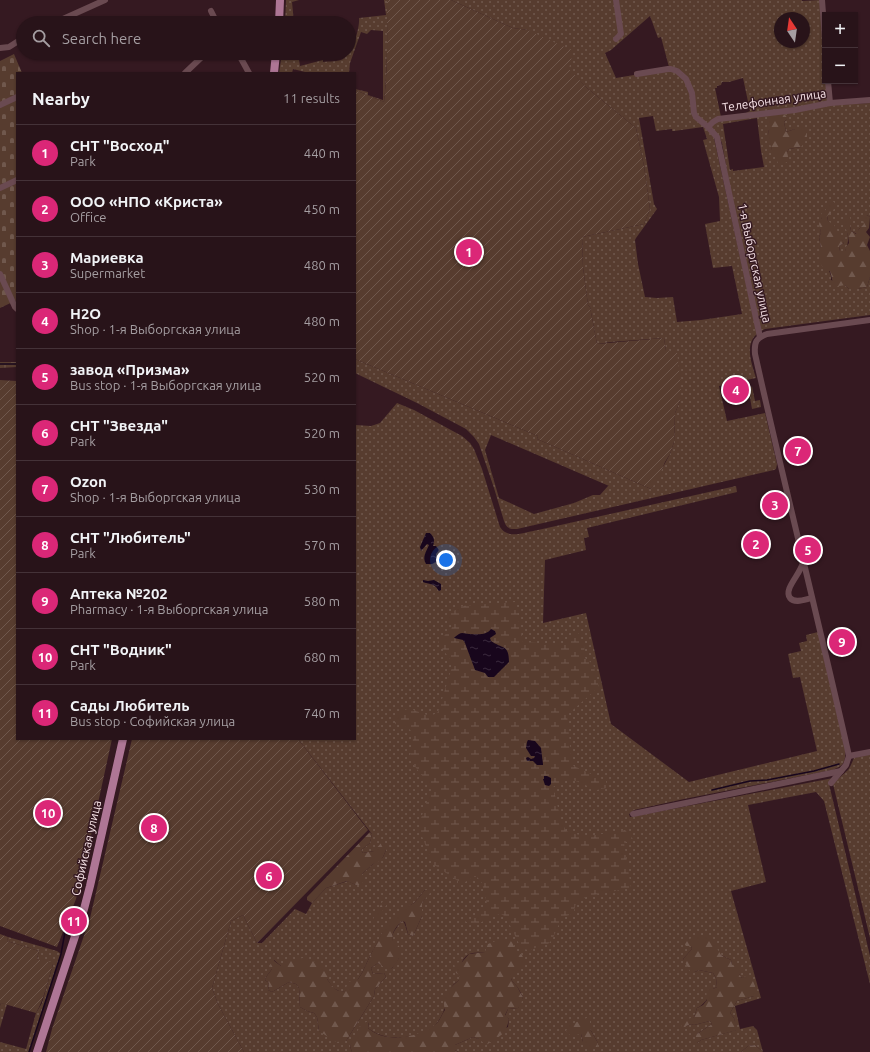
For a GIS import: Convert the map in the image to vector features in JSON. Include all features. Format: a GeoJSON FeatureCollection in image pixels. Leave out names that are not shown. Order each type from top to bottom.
{"type":"FeatureCollection","features":[{"type":"Feature","properties":{"kind":"main road"},"geometry":{"type":"LineString","coordinates":[[279,16],[280,0]]}},
{"type":"Feature","properties":{"kind":"main road"},"geometry":{"type":"LineString","coordinates":[[274,72],[275,60]]}},
{"type":"Feature","properties":{"kind":"main road","name":"Софийская улица"},"geometry":{"type":"LineString","coordinates":[[37,1052],[88,894],[123,740]]}},
{"type":"Feature","properties":{"kind":"street"},"geometry":{"type":"LineString","coordinates":[[70,16],[105,0]]}},
{"type":"Feature","properties":{"kind":"street"},"geometry":{"type":"LineString","coordinates":[[616,0],[621,34],[616,39]]}},
{"type":"Feature","properties":{"kind":"street"},"geometry":{"type":"LineString","coordinates":[[822,0],[823,12]]}},
{"type":"Feature","properties":{"kind":"street"},"geometry":{"type":"LineString","coordinates":[[211,11],[214,16]]}},
{"type":"Feature","properties":{"kind":"street"},"geometry":{"type":"LineString","coordinates":[[0,48],[9,47],[16,42]]}},
{"type":"Feature","properties":{"kind":"street"},"geometry":{"type":"LineString","coordinates":[[187,72],[199,60]]}},
{"type":"Feature","properties":{"kind":"street"},"geometry":{"type":"LineString","coordinates":[[242,60],[249,72]]}},
{"type":"Feature","properties":{"kind":"street","name":"1-я Выборгская улица"},"geometry":{"type":"LineString","coordinates":[[637,74],[668,69],[677,71],[686,79],[690,87],[696,117],[715,135],[719,145],[760,337],[755,343],[755,354],[849,756]]}},
{"type":"Feature","properties":{"kind":"street"},"geometry":{"type":"LineString","coordinates":[[828,84],[830,103]]}},
{"type":"Feature","properties":{"kind":"street"},"geometry":{"type":"LineString","coordinates":[[0,105],[16,97]]}},
{"type":"Feature","properties":{"kind":"street","name":"Телефонная улица"},"geometry":{"type":"LineString","coordinates":[[708,128],[718,119],[796,110],[830,103],[870,100]]}},
{"type":"Feature","properties":{"kind":"street"},"geometry":{"type":"LineString","coordinates":[[0,188],[16,180]]}},
{"type":"Feature","properties":{"kind":"street"},"geometry":{"type":"LineString","coordinates":[[0,274],[16,308]]}},
{"type":"Feature","properties":{"kind":"street"},"geometry":{"type":"LineString","coordinates":[[760,337],[767,334],[870,320]]}},
{"type":"Feature","properties":{"kind":"street"},"geometry":{"type":"LineString","coordinates":[[802,559],[803,562],[801,569],[789,589],[789,595],[792,600],[796,601],[812,598]]}},
{"type":"Feature","properties":{"kind":"street"},"geometry":{"type":"LineString","coordinates":[[831,783],[848,762],[849,756],[870,752]]}},
{"type":"Feature","properties":{"kind":"street"},"geometry":{"type":"LineString","coordinates":[[633,814],[841,771]]}},
{"type":"Feature","properties":{"kind":"green space"},"geometry":{"type":"Polygon","coordinates":[[[286,0],[299,0],[292,2],[293,16],[285,16],[286,0]]]}},
{"type":"Feature","properties":{"kind":"green space"},"geometry":{"type":"Polygon","coordinates":[[[384,0],[387,0],[387,38],[384,102],[356,90],[368,92],[368,95],[383,100],[383,31],[371,30],[367,34],[361,32],[356,46],[356,36],[359,18],[386,15],[384,0]]]}},
{"type":"Feature","properties":{"kind":"green space"},"geometry":{"type":"Polygon","coordinates":[[[387,0],[451,0],[513,28],[528,30],[573,51],[569,69],[587,88],[636,128],[644,166],[650,209],[644,224],[582,237],[583,267],[588,305],[590,307],[597,344],[664,338],[666,351],[677,352],[681,385],[680,401],[675,413],[674,442],[658,479],[651,489],[537,439],[538,436],[356,359],[356,90],[384,102],[387,64],[387,0]]]}},
{"type":"Feature","properties":{"kind":"green space"},"geometry":{"type":"Polygon","coordinates":[[[451,0],[820,0],[822,24],[822,84],[827,84],[828,102],[709,123],[714,138],[757,334],[753,338],[750,349],[751,361],[756,378],[719,386],[727,421],[765,413],[777,464],[776,469],[774,470],[517,529],[511,529],[506,526],[479,444],[474,437],[466,429],[356,373],[356,359],[538,436],[537,439],[651,489],[670,454],[674,442],[675,413],[680,401],[666,351],[664,338],[597,344],[590,307],[588,305],[583,267],[582,237],[644,224],[650,209],[644,166],[636,128],[587,88],[528,30],[513,28],[451,0]],[[650,16],[611,50],[605,53],[616,78],[634,75],[634,72],[669,67],[661,37],[658,38],[650,16]],[[743,78],[729,82],[722,82],[721,85],[715,88],[721,117],[750,111],[743,78]],[[653,116],[639,118],[654,204],[657,209],[635,240],[645,297],[673,297],[677,322],[742,314],[732,266],[713,268],[705,224],[720,221],[719,197],[703,140],[707,139],[703,127],[674,131],[672,131],[672,129],[656,131],[653,116]],[[491,435],[485,450],[499,498],[534,514],[574,503],[593,495],[600,495],[609,486],[491,435]]]}},
{"type":"Feature","properties":{"kind":"green space"},"geometry":{"type":"Polygon","coordinates":[[[14,54],[22,72],[16,72],[16,300],[0,308],[0,61],[14,54]]]}},
{"type":"Feature","properties":{"kind":"green space"},"geometry":{"type":"Polygon","coordinates":[[[281,60],[299,60],[300,66],[323,60],[323,62],[351,60],[349,72],[305,72],[293,69],[292,72],[279,72],[281,60]]]}},
{"type":"Feature","properties":{"kind":"green space"},"geometry":{"type":"Polygon","coordinates":[[[870,103],[870,217],[867,215],[865,224],[859,229],[857,234],[851,231],[850,226],[844,218],[848,235],[848,243],[845,251],[840,251],[839,246],[844,243],[828,221],[826,210],[821,221],[821,233],[819,237],[831,280],[845,285],[849,289],[858,289],[867,287],[870,277],[870,315],[765,329],[761,331],[729,183],[722,143],[718,135],[711,127],[716,122],[830,105],[870,103]],[[757,118],[723,124],[730,170],[733,169],[733,171],[764,167],[757,118]],[[787,119],[768,130],[772,150],[787,152],[789,149],[801,147],[795,129],[786,132],[784,122],[787,119]]]}},
{"type":"Feature","properties":{"kind":"green space"},"geometry":{"type":"Polygon","coordinates":[[[783,113],[787,119],[784,122],[786,132],[801,127],[807,134],[807,139],[801,147],[789,149],[787,152],[789,161],[779,165],[769,140],[767,117],[783,113]]]}},
{"type":"Feature","properties":{"kind":"green space"},"geometry":{"type":"Polygon","coordinates":[[[829,201],[834,202],[836,206],[827,216],[828,221],[834,225],[844,243],[839,246],[840,251],[845,251],[849,243],[843,218],[850,217],[851,231],[856,234],[864,224],[862,219],[867,215],[870,217],[869,228],[866,232],[870,237],[867,245],[870,251],[870,277],[867,287],[849,289],[845,285],[834,287],[830,271],[824,271],[820,262],[819,253],[821,248],[819,237],[821,233],[819,224],[822,217],[821,214],[826,210],[825,204],[829,201]]]}},
{"type":"Feature","properties":{"kind":"green space"},"geometry":{"type":"Polygon","coordinates":[[[0,362],[16,362],[16,367],[0,368],[0,362]]]}},
{"type":"Feature","properties":{"kind":"green space"},"geometry":{"type":"Polygon","coordinates":[[[0,380],[16,381],[16,740],[112,740],[76,899],[57,947],[0,926],[0,380]]]}},
{"type":"Feature","properties":{"kind":"green space"},"geometry":{"type":"Polygon","coordinates":[[[752,386],[755,401],[760,400],[761,407],[752,409],[749,392],[752,386]]]}},
{"type":"Feature","properties":{"kind":"green space"},"geometry":{"type":"Polygon","coordinates":[[[397,403],[414,410],[462,436],[474,449],[482,469],[500,527],[503,531],[512,534],[538,530],[736,486],[737,492],[587,528],[589,537],[584,538],[586,550],[545,560],[543,623],[586,613],[611,724],[689,782],[817,751],[800,677],[793,678],[788,654],[801,651],[799,643],[807,641],[806,635],[818,632],[845,749],[845,757],[842,765],[832,770],[634,810],[629,814],[630,817],[636,816],[833,778],[829,784],[870,956],[870,984],[824,801],[816,792],[748,805],[766,882],[731,891],[761,998],[735,1006],[740,1029],[753,1026],[757,1030],[763,1052],[755,1045],[748,1046],[741,1052],[458,1052],[455,1050],[455,1045],[473,1037],[479,1039],[508,1027],[509,1019],[505,1016],[508,1009],[518,1008],[523,997],[511,978],[485,952],[471,953],[466,956],[462,962],[459,980],[451,989],[441,1018],[436,1024],[421,1033],[403,1037],[384,1036],[375,1033],[368,1028],[369,1022],[350,1046],[352,1052],[244,1052],[218,1004],[212,988],[231,921],[243,915],[257,943],[262,943],[295,909],[306,914],[312,903],[326,888],[348,881],[356,885],[362,874],[383,857],[386,850],[363,853],[361,850],[370,843],[372,834],[299,740],[356,740],[356,425],[371,426],[380,423],[397,403]],[[425,890],[414,903],[409,906],[383,932],[362,973],[358,979],[345,991],[341,992],[333,988],[327,979],[281,966],[274,960],[272,969],[265,980],[269,983],[268,990],[272,992],[289,982],[296,984],[299,988],[300,1007],[314,1013],[317,1017],[319,1031],[346,1041],[374,996],[375,989],[386,977],[384,973],[373,974],[371,968],[378,963],[389,969],[392,968],[399,958],[392,939],[394,931],[402,921],[404,922],[408,934],[413,936],[422,916],[422,903],[429,893],[425,890]],[[691,946],[692,949],[683,959],[695,972],[699,970],[713,973],[716,978],[717,987],[713,989],[704,1003],[697,1008],[694,1017],[686,1026],[710,1021],[712,1024],[697,1034],[697,1043],[701,1040],[736,1030],[734,1018],[730,1013],[737,1001],[754,996],[746,977],[742,978],[732,965],[731,960],[721,955],[691,946]],[[590,1021],[581,1034],[583,1042],[598,1043],[590,1029],[590,1021]]]}},
{"type":"Feature","properties":{"kind":"green space"},"geometry":{"type":"Polygon","coordinates":[[[515,602],[523,642],[566,645],[577,630],[584,645],[585,658],[593,664],[599,687],[567,715],[572,765],[606,781],[607,786],[606,788],[597,790],[571,779],[563,781],[553,787],[561,820],[566,831],[574,834],[590,836],[625,830],[633,839],[624,843],[631,888],[589,896],[579,900],[576,904],[574,914],[566,916],[560,922],[552,940],[548,944],[529,950],[523,949],[520,946],[506,917],[501,914],[472,925],[465,921],[471,920],[486,908],[487,904],[482,883],[477,877],[474,877],[458,886],[458,881],[433,864],[421,834],[421,818],[431,790],[430,786],[410,760],[413,742],[411,731],[406,727],[395,724],[400,712],[407,709],[427,715],[438,712],[453,664],[438,642],[452,628],[448,615],[461,606],[515,602]],[[491,629],[489,632],[484,634],[464,633],[463,640],[475,670],[485,673],[498,674],[506,666],[501,646],[494,644],[491,641],[490,638],[495,631],[491,629]],[[538,744],[526,746],[535,756],[531,761],[534,761],[535,764],[543,764],[541,748],[538,744]]]}},
{"type":"Feature","properties":{"kind":"green space"},"geometry":{"type":"Polygon","coordinates":[[[132,740],[299,740],[368,830],[257,943],[243,915],[231,921],[212,988],[218,1004],[244,1052],[46,1052],[52,1029],[90,918],[132,740]]]}},
{"type":"Feature","properties":{"kind":"green space"},"geometry":{"type":"Polygon","coordinates":[[[870,754],[870,938],[833,784],[848,770],[854,758],[870,754]]]}},
{"type":"Feature","properties":{"kind":"green space"},"geometry":{"type":"Polygon","coordinates":[[[370,832],[372,834],[370,843],[361,850],[363,853],[374,851],[382,842],[389,845],[389,848],[377,863],[373,864],[362,874],[364,881],[361,885],[356,885],[347,881],[326,888],[312,903],[307,900],[307,897],[370,832]]]}},
{"type":"Feature","properties":{"kind":"green space"},"geometry":{"type":"Polygon","coordinates":[[[425,890],[428,890],[430,893],[422,903],[422,916],[413,936],[408,934],[405,922],[402,921],[393,932],[393,941],[398,944],[401,951],[397,962],[389,970],[378,963],[371,968],[373,974],[384,973],[386,977],[375,989],[374,996],[346,1041],[336,1042],[319,1031],[317,1017],[314,1013],[300,1007],[299,988],[296,984],[289,982],[272,992],[268,990],[269,983],[265,980],[272,969],[270,965],[273,960],[281,966],[286,961],[303,958],[313,960],[329,973],[327,979],[334,988],[339,991],[345,991],[348,982],[358,979],[362,973],[383,931],[399,911],[414,903],[425,890]]]}},
{"type":"Feature","properties":{"kind":"green space"},"geometry":{"type":"Polygon","coordinates":[[[383,901],[386,901],[387,904],[374,924],[371,925],[371,923],[383,901]]]}},
{"type":"Feature","properties":{"kind":"green space"},"geometry":{"type":"Polygon","coordinates":[[[0,934],[8,937],[7,941],[39,951],[37,959],[46,962],[52,961],[53,964],[42,1001],[36,1013],[1,1003],[0,1006],[0,934]]]}},
{"type":"Feature","properties":{"kind":"green space"},"geometry":{"type":"Polygon","coordinates":[[[8,937],[57,951],[61,954],[29,1052],[0,1052],[0,1042],[26,1049],[36,1013],[42,1003],[53,964],[37,959],[39,951],[7,941],[8,937]]]}},
{"type":"Feature","properties":{"kind":"green space"},"geometry":{"type":"Polygon","coordinates":[[[694,937],[710,937],[721,955],[731,960],[732,965],[742,963],[739,974],[742,978],[751,975],[757,992],[754,996],[737,1001],[730,1013],[734,1018],[737,1030],[701,1040],[697,1043],[694,1041],[697,1034],[712,1024],[710,1021],[694,1025],[691,1024],[686,1026],[684,1029],[681,1028],[681,1025],[685,1020],[694,1017],[697,1008],[703,1005],[707,1000],[706,988],[710,987],[713,989],[717,987],[716,978],[713,973],[699,970],[695,972],[690,971],[683,959],[692,949],[691,946],[686,946],[683,942],[694,937]]]}},
{"type":"Feature","properties":{"kind":"green space"},"geometry":{"type":"Polygon","coordinates":[[[503,938],[513,942],[515,951],[522,955],[525,963],[511,978],[523,997],[521,1004],[518,1008],[508,1009],[505,1015],[509,1019],[508,1024],[504,1032],[499,1037],[486,1045],[479,1039],[473,1037],[455,1045],[455,1050],[458,1052],[352,1052],[350,1046],[361,1024],[369,1021],[368,1028],[381,1035],[389,1037],[406,1037],[414,1035],[436,1024],[445,1010],[444,1001],[447,993],[459,980],[459,975],[456,973],[454,963],[462,962],[469,954],[485,952],[488,944],[503,938]]]}},
{"type":"Feature","properties":{"kind":"green space"},"geometry":{"type":"Polygon","coordinates":[[[1,1003],[7,1004],[0,1028],[0,1006],[1,1003]]]}},
{"type":"Feature","properties":{"kind":"green space"},"geometry":{"type":"Polygon","coordinates":[[[587,1018],[590,1021],[590,1029],[598,1043],[597,1048],[591,1049],[583,1042],[581,1034],[571,1036],[566,1031],[569,1025],[587,1018]]]}},
{"type":"Feature","properties":{"kind":"green space"},"geometry":{"type":"Polygon","coordinates":[[[755,1045],[763,1052],[741,1052],[748,1046],[755,1045]]]}},
{"type":"Feature","properties":{"kind":"water"},"geometry":{"type":"Polygon","coordinates":[[[426,533],[431,534],[434,540],[433,546],[436,546],[439,550],[436,554],[436,562],[432,564],[426,564],[424,559],[429,545],[427,544],[421,551],[420,547],[426,533]]]}},
{"type":"Feature","properties":{"kind":"water"},"geometry":{"type":"Polygon","coordinates":[[[423,580],[434,580],[441,584],[441,590],[439,591],[436,586],[423,582],[423,580]]]}},
{"type":"Feature","properties":{"kind":"water"},"geometry":{"type":"Polygon","coordinates":[[[491,629],[495,631],[496,634],[490,638],[491,641],[508,652],[509,662],[494,677],[488,677],[485,673],[475,670],[463,640],[454,638],[460,633],[481,634],[487,633],[491,629]]]}},
{"type":"Feature","properties":{"kind":"water"},"geometry":{"type":"Polygon","coordinates":[[[528,740],[535,741],[541,748],[543,765],[537,765],[533,761],[527,761],[526,758],[528,757],[531,759],[535,756],[531,756],[526,748],[528,740]]]}},
{"type":"Feature","properties":{"kind":"water"},"geometry":{"type":"Polygon","coordinates":[[[544,776],[551,778],[551,784],[549,786],[545,785],[543,779],[544,776]]]}},
{"type":"Feature","properties":{"kind":"waterway"},"geometry":{"type":"LineString","coordinates":[[0,364],[16,364]]}},
{"type":"Feature","properties":{"kind":"waterway"},"geometry":{"type":"LineString","coordinates":[[712,790],[750,781],[767,780],[814,771],[839,764]]}},
{"type":"Feature","properties":{"kind":"waterway"},"geometry":{"type":"LineString","coordinates":[[29,1052],[61,954],[65,932]]}},
{"type":"Feature","properties":{"kind":"place","name":"СНТ \"Восход\""},"geometry":{"type":"Point","coordinates":[469,252]}},
{"type":"Feature","properties":{"kind":"place","name":"H2O"},"geometry":{"type":"Point","coordinates":[736,390]}},
{"type":"Feature","properties":{"kind":"place","name":"Ozon"},"geometry":{"type":"Point","coordinates":[798,451]}},
{"type":"Feature","properties":{"kind":"place","name":"Мариевка"},"geometry":{"type":"Point","coordinates":[775,505]}},
{"type":"Feature","properties":{"kind":"place","name":"ООО «НПО «Криста»"},"geometry":{"type":"Point","coordinates":[756,544]}},
{"type":"Feature","properties":{"kind":"place","name":"завод «Призма»"},"geometry":{"type":"Point","coordinates":[808,550]}},
{"type":"Feature","properties":{"kind":"place","name":"Аптека №202"},"geometry":{"type":"Point","coordinates":[842,642]}},
{"type":"Feature","properties":{"kind":"place","name":"СНТ \"Водник\""},"geometry":{"type":"Point","coordinates":[48,813]}},
{"type":"Feature","properties":{"kind":"place","name":"СНТ \"Любитель\""},"geometry":{"type":"Point","coordinates":[154,828]}},
{"type":"Feature","properties":{"kind":"place","name":"СНТ \"Звезда\""},"geometry":{"type":"Point","coordinates":[269,876]}},
{"type":"Feature","properties":{"kind":"place","name":"Сады Любитель"},"geometry":{"type":"Point","coordinates":[74,921]}}]}
